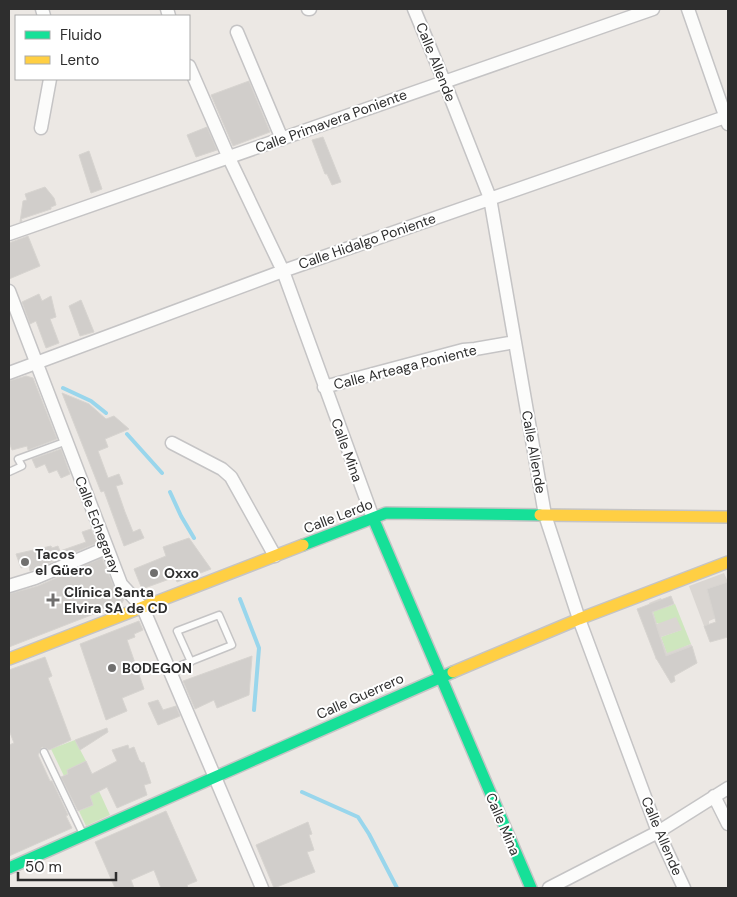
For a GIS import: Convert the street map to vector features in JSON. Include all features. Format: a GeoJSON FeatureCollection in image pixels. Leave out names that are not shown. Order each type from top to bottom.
{"type":"FeatureCollection","features":[{"type":"Feature","properties":{"kind":"street","name":"Calle Allende"},"geometry":{"type":"LineString","coordinates":[[414,9],[490,198],[545,515],[579,619],[658,832],[684,888]]}},
{"type":"Feature","properties":{"kind":"street","name":"Calle Primavera Poniente"},"geometry":{"type":"LineString","coordinates":[[9,234],[653,9]]}},
{"type":"Feature","properties":{"kind":"street"},"geometry":{"type":"LineString","coordinates":[[688,9],[728,119]]}},
{"type":"Feature","properties":{"kind":"street"},"geometry":{"type":"LineString","coordinates":[[237,32],[282,139]]}},
{"type":"Feature","properties":{"kind":"street","name":"Calle Mina"},"geometry":{"type":"LineString","coordinates":[[190,68],[229,158],[283,271],[373,518],[531,888]]}},
{"type":"Feature","properties":{"kind":"street"},"geometry":{"type":"LineString","coordinates":[[41,128],[50,80]]}},
{"type":"Feature","properties":{"kind":"street","name":"Calle Hidalgo Poniente"},"geometry":{"type":"LineString","coordinates":[[9,373],[283,271],[490,198],[728,119]]}},
{"type":"Feature","properties":{"kind":"street","name":"Calle Echegaray"},"geometry":{"type":"LineString","coordinates":[[9,291],[121,584],[143,608],[262,888]]}},
{"type":"Feature","properties":{"kind":"street","name":"Calle Arteaga Poniente"},"geometry":{"type":"LineString","coordinates":[[324,387],[463,350],[515,342]]}},
{"type":"Feature","properties":{"kind":"street"},"geometry":{"type":"LineString","coordinates":[[172,443],[222,469],[231,477],[275,556]]}},
{"type":"Feature","properties":{"kind":"street","name":"Calle Lerdo"},"geometry":{"type":"LineString","coordinates":[[14,659],[386,513],[728,517]]}},
{"type":"Feature","properties":{"kind":"street"},"geometry":{"type":"LineString","coordinates":[[9,586],[34,578],[106,548]]}},
{"type":"Feature","properties":{"kind":"street","name":"Calle Guerrero"},"geometry":{"type":"LineString","coordinates":[[9,868],[440,678],[579,619],[728,562]]}},
{"type":"Feature","properties":{"kind":"street"},"geometry":{"type":"LineString","coordinates":[[549,888],[658,832],[728,788]]}},
{"type":"Feature","properties":{"kind":"street"},"geometry":{"type":"LineString","coordinates":[[714,796],[728,824]]}},
{"type":"Feature","properties":{"kind":"lane"},"geometry":{"type":"LineString","coordinates":[[9,472],[22,466],[18,459],[67,441]]}},
{"type":"Feature","properties":{"kind":"lane"},"geometry":{"type":"LineString","coordinates":[[169,670],[191,662],[232,645],[219,615],[178,631],[191,662]]}},
{"type":"Feature","properties":{"kind":"lane"},"geometry":{"type":"LineString","coordinates":[[44,752],[84,835]]}},
{"type":"Feature","properties":{"kind":"green space"},"geometry":{"type":"Polygon","coordinates":[[[661,601],[664,608],[675,604],[691,644],[667,654],[661,637],[681,630],[656,623],[651,605],[661,601]]]}},
{"type":"Feature","properties":{"kind":"green space"},"geometry":{"type":"Polygon","coordinates":[[[75,740],[86,761],[67,770],[68,774],[64,776],[51,749],[75,740]]]}},
{"type":"Feature","properties":{"kind":"green space"},"geometry":{"type":"Polygon","coordinates":[[[99,791],[110,815],[86,826],[79,811],[93,805],[90,796],[99,791]]]}},
{"type":"Feature","properties":{"kind":"shaded area"},"geometry":{"type":"Polygon","coordinates":[[[724,573],[728,582],[707,589],[716,618],[709,621],[709,625],[704,626],[689,586],[724,573]]]}},
{"type":"Feature","properties":{"kind":"shaded area"},"geometry":{"type":"Polygon","coordinates":[[[661,598],[665,607],[675,604],[664,608],[661,602],[651,605],[657,624],[676,617],[682,630],[661,637],[667,653],[691,644],[692,646],[657,660],[655,658],[665,653],[649,603],[661,598]]]}},
{"type":"Feature","properties":{"kind":"building"},"geometry":{"type":"Polygon","coordinates":[[[249,81],[270,132],[233,146],[211,95],[249,81]]]}},
{"type":"Feature","properties":{"kind":"building"},"geometry":{"type":"Polygon","coordinates":[[[207,127],[217,150],[196,157],[187,135],[207,127]]]}},
{"type":"Feature","properties":{"kind":"building"},"geometry":{"type":"Polygon","coordinates":[[[323,137],[341,182],[332,185],[327,174],[325,174],[312,140],[323,137]]]}},
{"type":"Feature","properties":{"kind":"building"},"geometry":{"type":"Polygon","coordinates":[[[89,151],[102,189],[91,193],[79,155],[89,151]]]}},
{"type":"Feature","properties":{"kind":"building"},"geometry":{"type":"Polygon","coordinates":[[[45,187],[54,198],[56,205],[51,207],[51,209],[21,219],[22,221],[20,222],[23,201],[27,200],[25,194],[45,187]]]}},
{"type":"Feature","properties":{"kind":"building"},"geometry":{"type":"Polygon","coordinates":[[[28,236],[40,266],[9,279],[9,243],[28,236]]]}},
{"type":"Feature","properties":{"kind":"building"},"geometry":{"type":"Polygon","coordinates":[[[39,294],[42,301],[51,296],[56,317],[50,319],[59,343],[46,348],[36,321],[30,324],[22,302],[39,294]]]}},
{"type":"Feature","properties":{"kind":"building"},"geometry":{"type":"Polygon","coordinates":[[[81,300],[94,332],[80,336],[69,306],[81,300]]]}},
{"type":"Feature","properties":{"kind":"building"},"geometry":{"type":"Polygon","coordinates":[[[26,376],[33,378],[57,439],[28,450],[27,446],[12,450],[9,442],[9,381],[26,376]]]}},
{"type":"Feature","properties":{"kind":"building"},"geometry":{"type":"Polygon","coordinates":[[[62,393],[89,404],[106,419],[114,416],[129,429],[105,439],[108,447],[98,451],[108,478],[119,474],[123,484],[116,486],[125,512],[133,532],[140,529],[144,538],[124,546],[104,491],[101,492],[62,393]]]}},
{"type":"Feature","properties":{"kind":"building"},"geometry":{"type":"Polygon","coordinates":[[[61,449],[70,474],[61,478],[57,470],[49,473],[45,464],[36,468],[32,459],[61,449]]]}},
{"type":"Feature","properties":{"kind":"building"},"geometry":{"type":"Polygon","coordinates":[[[91,529],[97,543],[30,571],[29,566],[21,568],[16,554],[51,546],[52,548],[58,546],[60,551],[86,542],[82,532],[91,529]]]}},
{"type":"Feature","properties":{"kind":"building"},"geometry":{"type":"Polygon","coordinates":[[[189,538],[211,569],[177,582],[175,577],[142,589],[134,569],[166,556],[163,547],[189,538]]]}},
{"type":"Feature","properties":{"kind":"building"},"geometry":{"type":"Polygon","coordinates":[[[102,558],[114,587],[124,599],[122,603],[9,647],[9,594],[38,586],[102,558]]]}},
{"type":"Feature","properties":{"kind":"building"},"geometry":{"type":"Polygon","coordinates":[[[728,582],[728,637],[710,642],[704,626],[716,622],[707,589],[728,582]]]}},
{"type":"Feature","properties":{"kind":"building"},"geometry":{"type":"Polygon","coordinates":[[[671,596],[674,604],[652,612],[666,656],[692,646],[697,663],[674,676],[675,681],[671,683],[656,658],[637,609],[671,596]]]}},
{"type":"Feature","properties":{"kind":"building","name":"BODEGON"},"geometry":{"type":"Polygon","coordinates":[[[139,621],[143,630],[134,634],[135,637],[127,640],[144,689],[122,698],[127,711],[106,720],[80,644],[139,621]]]}},
{"type":"Feature","properties":{"kind":"building"},"geometry":{"type":"Polygon","coordinates":[[[252,656],[249,695],[217,708],[214,700],[195,709],[183,681],[252,656]]]}},
{"type":"Feature","properties":{"kind":"building"},"geometry":{"type":"Polygon","coordinates":[[[45,657],[52,676],[48,678],[71,740],[49,750],[42,747],[38,755],[68,815],[66,816],[72,828],[9,856],[9,745],[14,743],[9,730],[9,670],[45,657]]]}},
{"type":"Feature","properties":{"kind":"building"},"geometry":{"type":"Polygon","coordinates":[[[158,700],[163,710],[176,706],[180,716],[158,725],[148,703],[158,700]]]}},
{"type":"Feature","properties":{"kind":"building"},"geometry":{"type":"Polygon","coordinates":[[[107,728],[108,732],[80,750],[75,740],[107,728]]]}},
{"type":"Feature","properties":{"kind":"building"},"geometry":{"type":"Polygon","coordinates":[[[128,745],[129,749],[134,747],[139,760],[142,763],[144,762],[151,783],[144,785],[147,795],[117,808],[107,787],[90,796],[93,805],[78,811],[61,777],[68,774],[67,770],[86,761],[92,774],[117,761],[112,750],[128,745]]]}},
{"type":"Feature","properties":{"kind":"building"},"geometry":{"type":"Polygon","coordinates":[[[166,811],[197,881],[187,885],[188,888],[161,888],[154,870],[131,880],[134,888],[115,888],[95,842],[166,811]]]}},
{"type":"Feature","properties":{"kind":"building"},"geometry":{"type":"Polygon","coordinates":[[[308,822],[312,834],[309,835],[314,850],[307,852],[315,872],[274,888],[256,845],[308,822]]]}},
{"type":"Feature","properties":{"kind":"waterway"},"geometry":{"type":"LineString","coordinates":[[63,388],[91,401],[106,413]]}},
{"type":"Feature","properties":{"kind":"waterway"},"geometry":{"type":"LineString","coordinates":[[127,434],[162,473]]}},
{"type":"Feature","properties":{"kind":"waterway"},"geometry":{"type":"LineString","coordinates":[[170,492],[194,538]]}},
{"type":"Feature","properties":{"kind":"waterway"},"geometry":{"type":"LineString","coordinates":[[240,599],[259,648],[254,710]]}},
{"type":"Feature","properties":{"kind":"waterway"},"geometry":{"type":"LineString","coordinates":[[302,792],[358,817],[397,888]]}},
{"type":"Feature","properties":{"kind":"traffic: fast"},"geometry":{"type":"LineString","coordinates":[[303,545],[386,513],[540,515]]}},
{"type":"Feature","properties":{"kind":"traffic: fast"},"geometry":{"type":"LineString","coordinates":[[373,518],[531,888]]}},
{"type":"Feature","properties":{"kind":"traffic: fast"},"geometry":{"type":"LineString","coordinates":[[9,868],[453,672]]}},
{"type":"Feature","properties":{"kind":"traffic: slow"},"geometry":{"type":"LineString","coordinates":[[540,515],[728,517]]}},
{"type":"Feature","properties":{"kind":"traffic: slow"},"geometry":{"type":"LineString","coordinates":[[9,659],[303,545]]}},
{"type":"Feature","properties":{"kind":"traffic: slow"},"geometry":{"type":"LineString","coordinates":[[453,672],[579,619],[728,562]]}},
{"type":"Feature","properties":{"kind":"place","name":"Tacos el Güero"},"geometry":{"type":"Point","coordinates":[25,562]}},
{"type":"Feature","properties":{"kind":"place","name":"Oxxo"},"geometry":{"type":"Point","coordinates":[154,573]}},
{"type":"Feature","properties":{"kind":"place","name":"Clínica Santa Elvira SA de CD"},"geometry":{"type":"Point","coordinates":[53,600]}},
{"type":"Feature","properties":{"kind":"place","name":"BODEGON"},"geometry":{"type":"Point","coordinates":[112,668]}}]}
